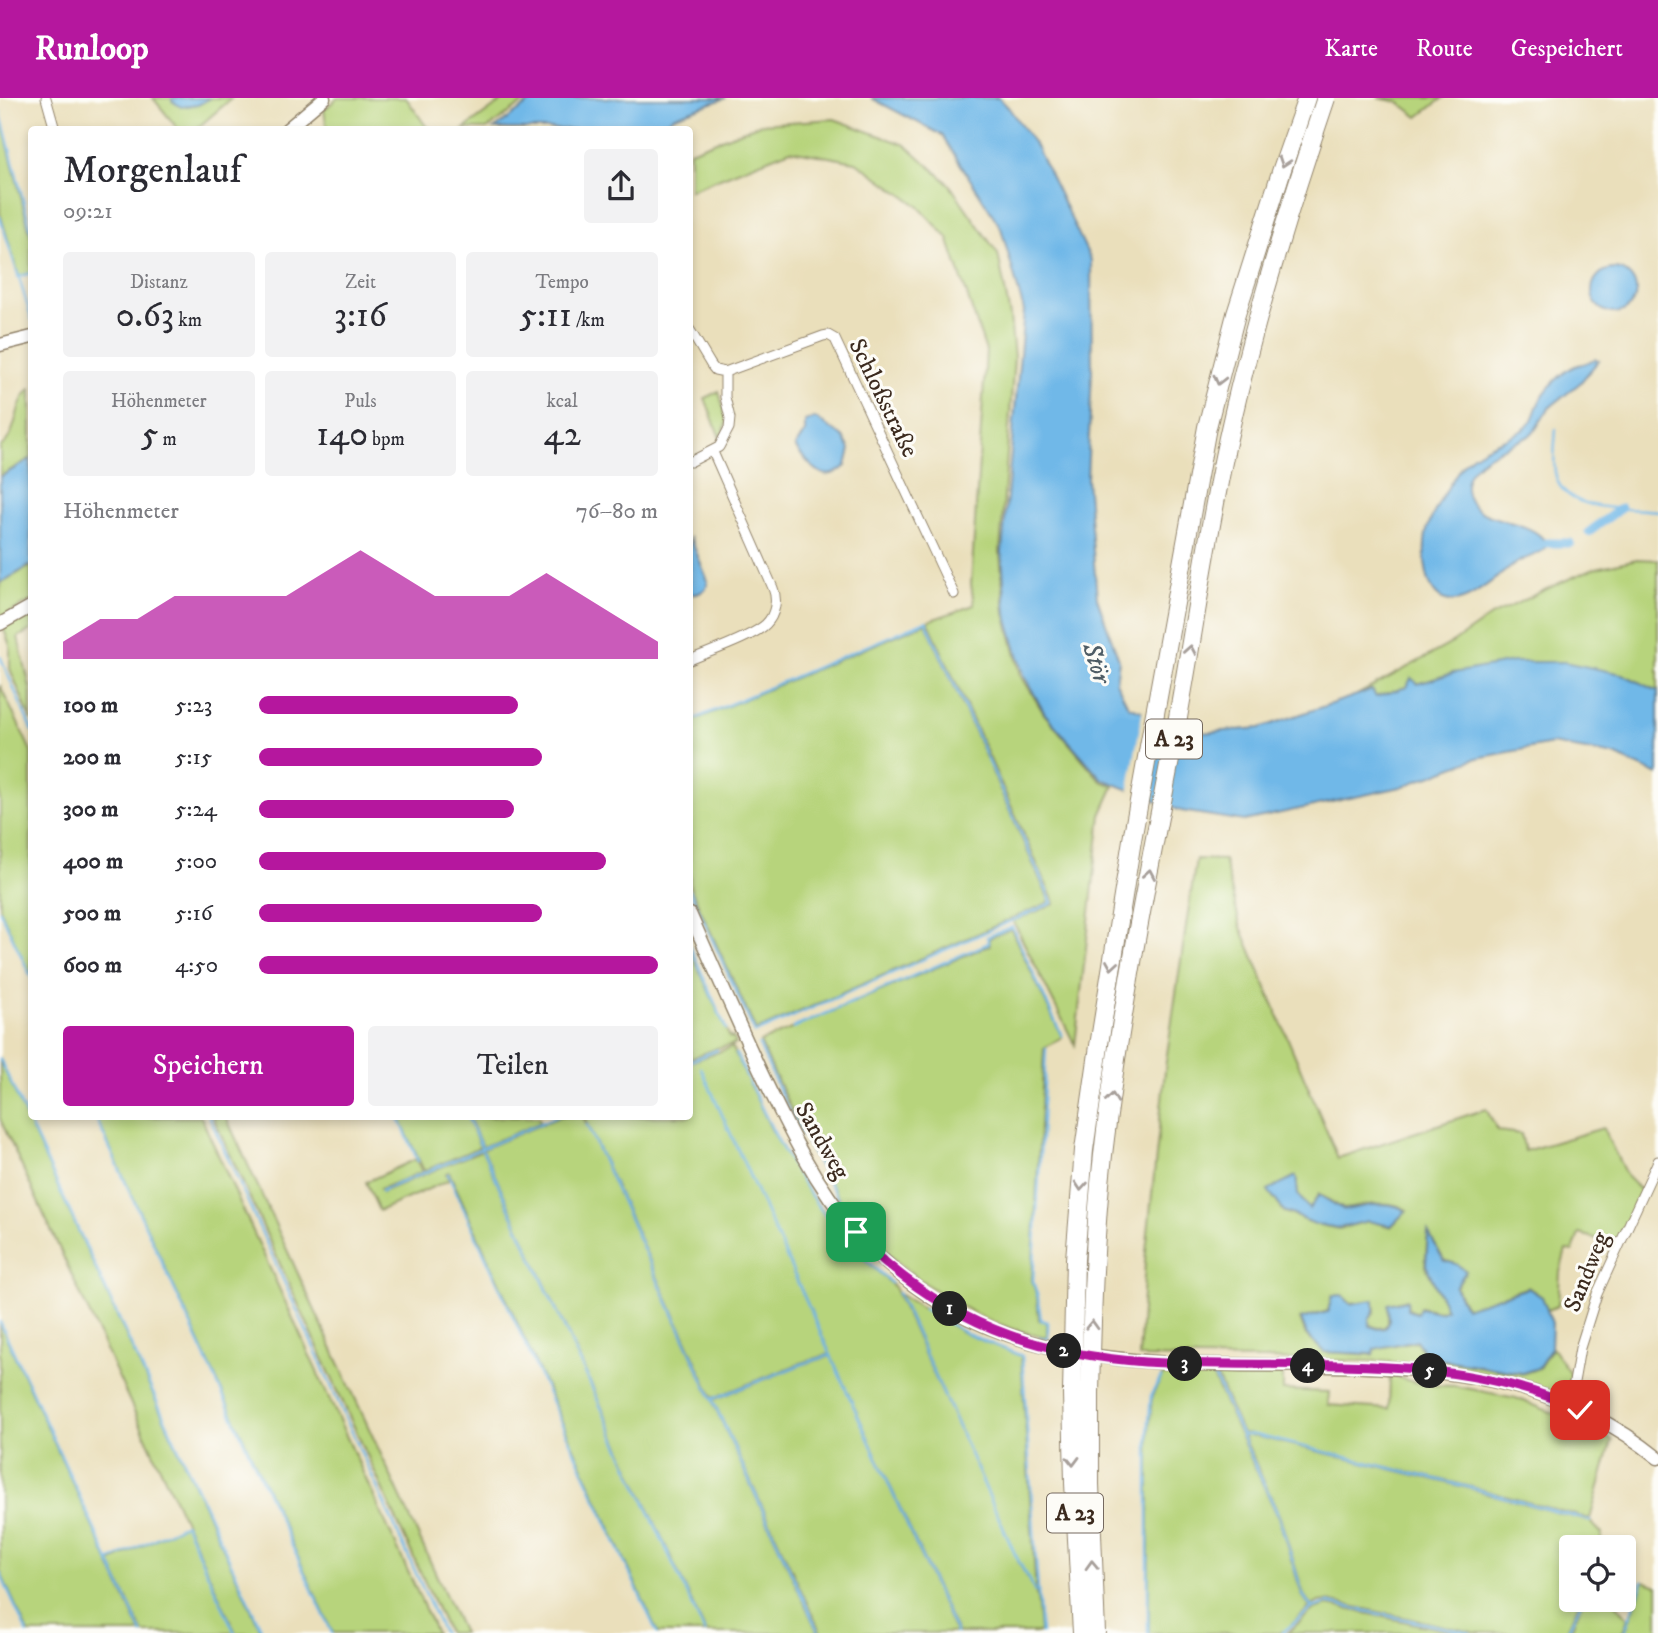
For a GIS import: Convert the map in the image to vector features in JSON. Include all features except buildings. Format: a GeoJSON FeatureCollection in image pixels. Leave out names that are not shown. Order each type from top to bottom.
{"type":"FeatureCollection","features":[{"type":"Feature","properties":{"kind":"highway","name":"A 23"},"geometry":{"type":"LineString","coordinates":[[1096,1633],[1090,1484],[1081,1393],[1075,1259],[1086,1137],[1132,840],[1207,427],[1236,314],[1307,98]]}},
{"type":"Feature","properties":{"kind":"highway","name":"A 23"},"geometry":{"type":"LineString","coordinates":[[1082,1633],[1073,1483],[1103,1154],[1154,840],[1229,431],[1256,321],[1326,98]]}},
{"type":"Feature","properties":{"kind":"street"},"geometry":{"type":"LineString","coordinates":[[46,98],[53,126]]}},
{"type":"Feature","properties":{"kind":"street"},"geometry":{"type":"LineString","coordinates":[[291,126],[324,98]]}},
{"type":"Feature","properties":{"kind":"street"},"geometry":{"type":"LineString","coordinates":[[693,335],[715,370],[725,372],[725,397],[730,423],[722,443],[713,452],[693,461]]}},
{"type":"Feature","properties":{"kind":"street","name":"Schloßstraße"},"geometry":{"type":"LineString","coordinates":[[725,372],[823,336],[828,335],[835,339],[954,594]]}},
{"type":"Feature","properties":{"kind":"street"},"geometry":{"type":"LineString","coordinates":[[0,345],[28,338]]}},
{"type":"Feature","properties":{"kind":"street"},"geometry":{"type":"LineString","coordinates":[[693,659],[759,629],[768,621],[776,601],[773,588],[713,452]]}},
{"type":"Feature","properties":{"kind":"street"},"geometry":{"type":"LineString","coordinates":[[0,624],[28,608]]}},
{"type":"Feature","properties":{"kind":"street","name":"Sandweg"},"geometry":{"type":"LineString","coordinates":[[693,921],[776,1104],[817,1180],[856,1232],[888,1265],[955,1312],[999,1333],[1036,1345],[1117,1360],[1182,1364],[1378,1367],[1439,1371],[1493,1381],[1570,1405],[1619,1431],[1658,1458]]}},
{"type":"Feature","properties":{"kind":"street","name":"Sandweg"},"geometry":{"type":"LineString","coordinates":[[1570,1405],[1580,1348],[1597,1294],[1658,1161]]}},
{"type":"Feature","properties":{"kind":"green space"},"geometry":{"type":"Polygon","coordinates":[[[153,98],[232,98],[200,126],[176,126],[153,98]]]}},
{"type":"Feature","properties":{"kind":"green space"},"geometry":{"type":"Polygon","coordinates":[[[337,98],[406,98],[426,126],[327,126],[324,110],[337,98]]]}},
{"type":"Feature","properties":{"kind":"green space"},"geometry":{"type":"Polygon","coordinates":[[[506,98],[530,98],[491,126],[468,126],[506,98]]]}},
{"type":"Feature","properties":{"kind":"green space"},"geometry":{"type":"Polygon","coordinates":[[[1378,98],[1443,98],[1418,117],[1398,102],[1378,98]]]}},
{"type":"Feature","properties":{"kind":"green space"},"geometry":{"type":"Polygon","coordinates":[[[0,114],[28,225],[28,274],[19,276],[0,213],[0,114]]]}},
{"type":"Feature","properties":{"kind":"green space"},"geometry":{"type":"Polygon","coordinates":[[[834,119],[906,145],[949,184],[998,254],[1010,316],[1014,358],[1000,552],[1005,613],[1021,675],[1044,714],[1101,781],[1114,786],[1101,815],[1075,1045],[1013,921],[1055,904],[928,621],[974,605],[971,584],[986,351],[948,238],[917,205],[856,162],[790,150],[693,189],[693,150],[760,124],[834,119]]]}},
{"type":"Feature","properties":{"kind":"green space"},"geometry":{"type":"Polygon","coordinates":[[[28,391],[28,460],[0,476],[0,447],[10,435],[28,391]]]}},
{"type":"Feature","properties":{"kind":"green space"},"geometry":{"type":"Polygon","coordinates":[[[719,391],[727,422],[720,438],[705,398],[719,391]]]}},
{"type":"Feature","properties":{"kind":"green space"},"geometry":{"type":"Polygon","coordinates":[[[1637,559],[1658,560],[1658,691],[1622,674],[1453,673],[1417,684],[1411,683],[1407,687],[1375,697],[1372,690],[1357,695],[1452,643],[1491,616],[1592,569],[1637,559]]]}},
{"type":"Feature","properties":{"kind":"green space"},"geometry":{"type":"Polygon","coordinates":[[[28,568],[28,603],[0,618],[0,583],[28,568]]]}},
{"type":"Feature","properties":{"kind":"green space"},"geometry":{"type":"Polygon","coordinates":[[[28,613],[28,632],[18,637],[28,679],[28,713],[10,669],[10,646],[3,627],[28,613]]]}},
{"type":"Feature","properties":{"kind":"green space"},"geometry":{"type":"Polygon","coordinates":[[[926,623],[1050,902],[756,1031],[693,894],[693,721],[926,623]]]}},
{"type":"Feature","properties":{"kind":"green space"},"geometry":{"type":"Polygon","coordinates":[[[0,685],[28,745],[28,970],[0,909],[0,685]]]}},
{"type":"Feature","properties":{"kind":"green space"},"geometry":{"type":"Polygon","coordinates":[[[1196,859],[1224,860],[1240,925],[1338,1158],[1486,1109],[1498,1131],[1521,1134],[1525,1151],[1603,1128],[1627,1177],[1641,1191],[1617,1244],[1579,1234],[1573,1251],[1566,1250],[1560,1272],[1558,1306],[1547,1310],[1542,1297],[1528,1287],[1466,1308],[1456,1287],[1466,1271],[1444,1260],[1428,1232],[1425,1265],[1446,1308],[1439,1311],[1420,1307],[1418,1313],[1408,1309],[1407,1299],[1388,1304],[1388,1321],[1385,1327],[1378,1328],[1370,1325],[1369,1319],[1375,1311],[1374,1300],[1350,1303],[1342,1295],[1332,1295],[1328,1311],[1300,1319],[1306,1335],[1324,1352],[1373,1355],[1374,1349],[1416,1341],[1428,1358],[1522,1374],[1539,1368],[1552,1348],[1571,1375],[1568,1390],[1559,1395],[1509,1379],[1444,1366],[1377,1361],[1139,1357],[1145,1261],[1166,1061],[1196,859]],[[1296,1176],[1268,1190],[1284,1212],[1315,1224],[1339,1229],[1368,1221],[1391,1227],[1407,1210],[1393,1204],[1344,1209],[1319,1194],[1309,1209],[1298,1194],[1296,1176]]]}},
{"type":"Feature","properties":{"kind":"green space"},"geometry":{"type":"Polygon","coordinates":[[[1011,929],[1062,1037],[1044,1048],[1032,1280],[1039,1320],[1047,1322],[1047,1337],[990,1320],[962,1306],[935,1290],[885,1251],[841,1201],[822,1170],[760,1042],[990,945],[989,938],[1011,929]]]}},
{"type":"Feature","properties":{"kind":"green space"},"geometry":{"type":"Polygon","coordinates":[[[693,957],[730,1038],[733,1037],[736,1044],[693,1058],[693,957]]]}},
{"type":"Feature","properties":{"kind":"green space"},"geometry":{"type":"Polygon","coordinates":[[[732,1047],[771,1129],[808,1191],[843,1238],[894,1287],[1009,1540],[899,1294],[966,1334],[1021,1356],[1036,1593],[1018,1561],[1037,1596],[1040,1633],[957,1633],[718,1106],[830,1354],[713,1398],[585,1120],[693,1120],[693,1061],[732,1047]]]}},
{"type":"Feature","properties":{"kind":"green space"},"geometry":{"type":"Polygon","coordinates":[[[0,1060],[262,1633],[236,1633],[0,1119],[0,1060]]]}},
{"type":"Feature","properties":{"kind":"green space"},"geometry":{"type":"Polygon","coordinates":[[[97,1120],[202,1120],[436,1633],[333,1633],[97,1120]]]}},
{"type":"Feature","properties":{"kind":"green space"},"geometry":{"type":"Polygon","coordinates":[[[214,1120],[227,1120],[463,1633],[448,1633],[214,1120]]]}},
{"type":"Feature","properties":{"kind":"green space"},"geometry":{"type":"Polygon","coordinates":[[[400,1120],[468,1120],[480,1147],[424,1171],[400,1120]]]}},
{"type":"Feature","properties":{"kind":"green space"},"geometry":{"type":"Polygon","coordinates":[[[470,1120],[541,1122],[482,1147],[470,1120]]]}},
{"type":"Feature","properties":{"kind":"green space"},"geometry":{"type":"Polygon","coordinates":[[[552,1120],[584,1120],[818,1633],[706,1633],[483,1149],[552,1120]]]}},
{"type":"Feature","properties":{"kind":"green space"},"geometry":{"type":"Polygon","coordinates":[[[482,1150],[705,1633],[658,1633],[449,1172],[446,1173],[449,1180],[379,1211],[366,1182],[416,1159],[422,1172],[380,1189],[382,1192],[482,1150]]]}},
{"type":"Feature","properties":{"kind":"green space"},"geometry":{"type":"Polygon","coordinates":[[[0,1324],[141,1633],[28,1633],[0,1571],[0,1324]]]}},
{"type":"Feature","properties":{"kind":"green space"},"geometry":{"type":"Polygon","coordinates":[[[831,1356],[955,1633],[821,1633],[713,1400],[831,1356]]]}},
{"type":"Feature","properties":{"kind":"green space"},"geometry":{"type":"Polygon","coordinates":[[[1283,1373],[1283,1390],[1329,1392],[1328,1405],[1389,1409],[1390,1375],[1424,1385],[1455,1386],[1516,1398],[1568,1419],[1612,1440],[1590,1519],[1472,1487],[1242,1434],[1216,1375],[1283,1373]]]}},
{"type":"Feature","properties":{"kind":"green space"},"geometry":{"type":"Polygon","coordinates":[[[1163,1375],[1212,1375],[1278,1517],[1302,1595],[1310,1607],[1286,1630],[1279,1633],[1149,1633],[1149,1434],[1152,1396],[1163,1375]]]}},
{"type":"Feature","properties":{"kind":"green space"},"geometry":{"type":"Polygon","coordinates":[[[1243,1435],[1472,1489],[1591,1522],[1602,1534],[1559,1535],[1559,1612],[1575,1612],[1566,1633],[1477,1633],[1328,1601],[1312,1606],[1304,1595],[1280,1517],[1243,1435]]]}},
{"type":"Feature","properties":{"kind":"green space"},"geometry":{"type":"Polygon","coordinates":[[[185,1524],[235,1633],[143,1633],[110,1562],[185,1524]]]}},
{"type":"Feature","properties":{"kind":"green space"},"geometry":{"type":"Polygon","coordinates":[[[1644,1581],[1658,1586],[1658,1633],[1625,1633],[1633,1612],[1636,1612],[1636,1603],[1644,1581]]]}},
{"type":"Feature","properties":{"kind":"green space"},"geometry":{"type":"Polygon","coordinates":[[[1328,1605],[1458,1633],[1287,1633],[1314,1609],[1328,1605]]]}},
{"type":"Feature","properties":{"kind":"green space"},"geometry":{"type":"Polygon","coordinates":[[[1578,1612],[1623,1612],[1628,1618],[1622,1633],[1570,1633],[1578,1612]]]}},
{"type":"Feature","properties":{"kind":"water"},"geometry":{"type":"Polygon","coordinates":[[[172,98],[209,99],[198,105],[181,107],[172,101],[172,98]]]}},
{"type":"Feature","properties":{"kind":"water"},"geometry":{"type":"Polygon","coordinates":[[[536,98],[726,98],[675,116],[658,126],[498,126],[536,98]]]}},
{"type":"Feature","properties":{"kind":"water","name":"Stör"},"geometry":{"type":"Polygon","coordinates":[[[871,98],[999,98],[1037,148],[1091,260],[1092,371],[1087,479],[1097,598],[1119,660],[1116,682],[1128,706],[1200,733],[1260,728],[1372,690],[1376,697],[1407,687],[1411,678],[1418,684],[1453,673],[1513,662],[1564,662],[1622,674],[1658,691],[1658,775],[1614,755],[1552,744],[1477,758],[1401,787],[1244,821],[1181,811],[1102,779],[1045,714],[1024,675],[1006,613],[1002,552],[1024,311],[1001,228],[942,135],[871,98]]]}},
{"type":"Feature","properties":{"kind":"water"},"geometry":{"type":"Polygon","coordinates":[[[1614,269],[1630,275],[1636,291],[1630,307],[1614,313],[1598,307],[1592,291],[1598,275],[1614,269]]]}},
{"type":"Feature","properties":{"kind":"water"},"geometry":{"type":"Polygon","coordinates":[[[1599,360],[1580,383],[1549,408],[1529,436],[1480,462],[1467,479],[1466,489],[1470,501],[1478,510],[1538,534],[1546,543],[1544,550],[1520,561],[1469,597],[1452,601],[1442,599],[1430,584],[1425,561],[1425,539],[1433,515],[1456,474],[1473,455],[1527,427],[1551,385],[1570,368],[1599,360]]]}},
{"type":"Feature","properties":{"kind":"water"},"geometry":{"type":"Polygon","coordinates":[[[815,418],[843,437],[850,449],[846,466],[834,474],[820,472],[795,446],[805,432],[805,421],[815,418]]]}},
{"type":"Feature","properties":{"kind":"water"},"geometry":{"type":"Polygon","coordinates":[[[28,461],[28,567],[0,583],[0,477],[28,461]]]}},
{"type":"Feature","properties":{"kind":"water"},"geometry":{"type":"Polygon","coordinates":[[[693,544],[708,581],[704,590],[693,594],[693,544]]]}},
{"type":"Feature","properties":{"kind":"water"},"geometry":{"type":"Polygon","coordinates":[[[1296,1176],[1298,1195],[1309,1209],[1319,1195],[1344,1210],[1384,1204],[1406,1211],[1391,1226],[1368,1221],[1339,1228],[1315,1224],[1284,1211],[1268,1190],[1296,1176]]]}},
{"type":"Feature","properties":{"kind":"water"},"geometry":{"type":"Polygon","coordinates":[[[1428,1232],[1444,1261],[1456,1264],[1466,1271],[1455,1287],[1465,1308],[1528,1288],[1542,1297],[1552,1323],[1551,1348],[1538,1368],[1522,1373],[1428,1357],[1416,1340],[1374,1349],[1373,1354],[1324,1352],[1307,1335],[1301,1319],[1328,1312],[1332,1296],[1342,1295],[1350,1304],[1374,1300],[1374,1311],[1369,1319],[1370,1326],[1378,1329],[1385,1328],[1389,1321],[1388,1304],[1407,1300],[1407,1310],[1417,1313],[1420,1308],[1439,1312],[1446,1309],[1426,1265],[1428,1232]]]}},
{"type":"Feature","properties":{"kind":"pier"},"geometry":{"type":"Polygon","coordinates":[[[1143,708],[1162,715],[1147,801],[1128,794],[1143,708]]]}},
{"type":"Feature","properties":{"kind":"waterway"},"geometry":{"type":"LineString","coordinates":[[0,111],[28,219]]}},
{"type":"Feature","properties":{"kind":"waterway"},"geometry":{"type":"LineString","coordinates":[[0,217],[28,307]]}},
{"type":"Feature","properties":{"kind":"waterway"},"geometry":{"type":"LineString","coordinates":[[18,277],[28,274]]}},
{"type":"Feature","properties":{"kind":"waterway"},"geometry":{"type":"LineString","coordinates":[[1556,429],[1555,472],[1560,486],[1570,496],[1597,506],[1658,511]]}},
{"type":"Feature","properties":{"kind":"waterway"},"geometry":{"type":"LineString","coordinates":[[1589,532],[1621,508]]}},
{"type":"Feature","properties":{"kind":"waterway"},"geometry":{"type":"LineString","coordinates":[[1546,543],[1570,543]]}},
{"type":"Feature","properties":{"kind":"waterway"},"geometry":{"type":"LineString","coordinates":[[693,720],[926,621],[1052,903],[755,1033],[693,898]]}},
{"type":"Feature","properties":{"kind":"waterway"},"geometry":{"type":"LineString","coordinates":[[0,656],[28,722]]}},
{"type":"Feature","properties":{"kind":"waterway"},"geometry":{"type":"LineString","coordinates":[[0,911],[28,970]]}},
{"type":"Feature","properties":{"kind":"waterway"},"geometry":{"type":"LineString","coordinates":[[793,1028],[989,943],[987,937],[1012,927],[1062,1036]]}},
{"type":"Feature","properties":{"kind":"waterway"},"geometry":{"type":"LineString","coordinates":[[693,953],[726,1029]]}},
{"type":"Feature","properties":{"kind":"waterway"},"geometry":{"type":"LineString","coordinates":[[759,1045],[786,1106],[841,1204]]}},
{"type":"Feature","properties":{"kind":"waterway"},"geometry":{"type":"LineString","coordinates":[[1040,1338],[1048,1339],[1048,1322],[1041,1320],[1033,1281],[1046,1049]]}},
{"type":"Feature","properties":{"kind":"waterway"},"geometry":{"type":"LineString","coordinates":[[693,1060],[717,1050]]}},
{"type":"Feature","properties":{"kind":"waterway"},"geometry":{"type":"LineString","coordinates":[[736,1054],[783,1150],[811,1196],[844,1238],[891,1283]]}},
{"type":"Feature","properties":{"kind":"waterway"},"geometry":{"type":"LineString","coordinates":[[0,1059],[263,1633]]}},
{"type":"Feature","properties":{"kind":"waterway"},"geometry":{"type":"LineString","coordinates":[[701,1068],[956,1633]]}},
{"type":"Feature","properties":{"kind":"waterway"},"geometry":{"type":"LineString","coordinates":[[97,1120],[332,1633]]}},
{"type":"Feature","properties":{"kind":"waterway"},"geometry":{"type":"LineString","coordinates":[[211,1120],[443,1633]]}},
{"type":"Feature","properties":{"kind":"waterway"},"geometry":{"type":"LineString","coordinates":[[400,1120],[418,1161]]}},
{"type":"Feature","properties":{"kind":"waterway"},"geometry":{"type":"LineString","coordinates":[[469,1120],[705,1633]]}},
{"type":"Feature","properties":{"kind":"waterway"},"geometry":{"type":"LineString","coordinates":[[381,1191],[549,1120]]}},
{"type":"Feature","properties":{"kind":"waterway"},"geometry":{"type":"LineString","coordinates":[[587,1125],[819,1633]]}},
{"type":"Feature","properties":{"kind":"waterway"},"geometry":{"type":"LineString","coordinates":[[448,1174],[657,1633]]}},
{"type":"Feature","properties":{"kind":"waterway"},"geometry":{"type":"LineString","coordinates":[[845,1209],[869,1235]]}},
{"type":"Feature","properties":{"kind":"waterway"},"geometry":{"type":"LineString","coordinates":[[898,1293],[1015,1554],[1035,1592]]}},
{"type":"Feature","properties":{"kind":"waterway"},"geometry":{"type":"LineString","coordinates":[[941,1295],[953,1303]]}},
{"type":"Feature","properties":{"kind":"waterway"},"geometry":{"type":"LineString","coordinates":[[924,1309],[967,1334],[1022,1356],[1041,1633]]}},
{"type":"Feature","properties":{"kind":"waterway"},"geometry":{"type":"LineString","coordinates":[[0,1322],[109,1561]]}},
{"type":"Feature","properties":{"kind":"waterway"},"geometry":{"type":"LineString","coordinates":[[713,1399],[831,1355]]}},
{"type":"Feature","properties":{"kind":"waterway"},"geometry":{"type":"LineString","coordinates":[[1214,1376],[1279,1517],[1303,1595],[1312,1608]]}},
{"type":"Feature","properties":{"kind":"waterway"},"geometry":{"type":"LineString","coordinates":[[1148,1633],[1148,1433],[1151,1395],[1161,1378]]}},
{"type":"Feature","properties":{"kind":"waterway"},"geometry":{"type":"LineString","coordinates":[[1241,1435],[1255,1435],[1472,1488],[1590,1521]]}},
{"type":"Feature","properties":{"kind":"waterway"},"geometry":{"type":"LineString","coordinates":[[142,1633],[109,1561],[185,1524],[235,1633]]}},
{"type":"Feature","properties":{"kind":"waterway"},"geometry":{"type":"LineString","coordinates":[[0,1573],[27,1633]]}},
{"type":"Feature","properties":{"kind":"waterway"},"geometry":{"type":"LineString","coordinates":[[1624,1633],[1643,1581]]}},
{"type":"Feature","properties":{"kind":"waterway"},"geometry":{"type":"LineString","coordinates":[[1282,1633],[1312,1608],[1328,1603],[1470,1633]]}},
{"type":"Feature","properties":{"kind":"waterway"},"geometry":{"type":"LineString","coordinates":[[1567,1633],[1577,1612]]}},
{"type":"Feature","properties":{"kind":"route"},"geometry":{"type":"LineString","coordinates":[[856,1232],[888,1265],[955,1312],[999,1333],[1036,1345],[1117,1360],[1145,1362],[1378,1367],[1439,1371],[1526,1390],[1580,1410]]}}]}
